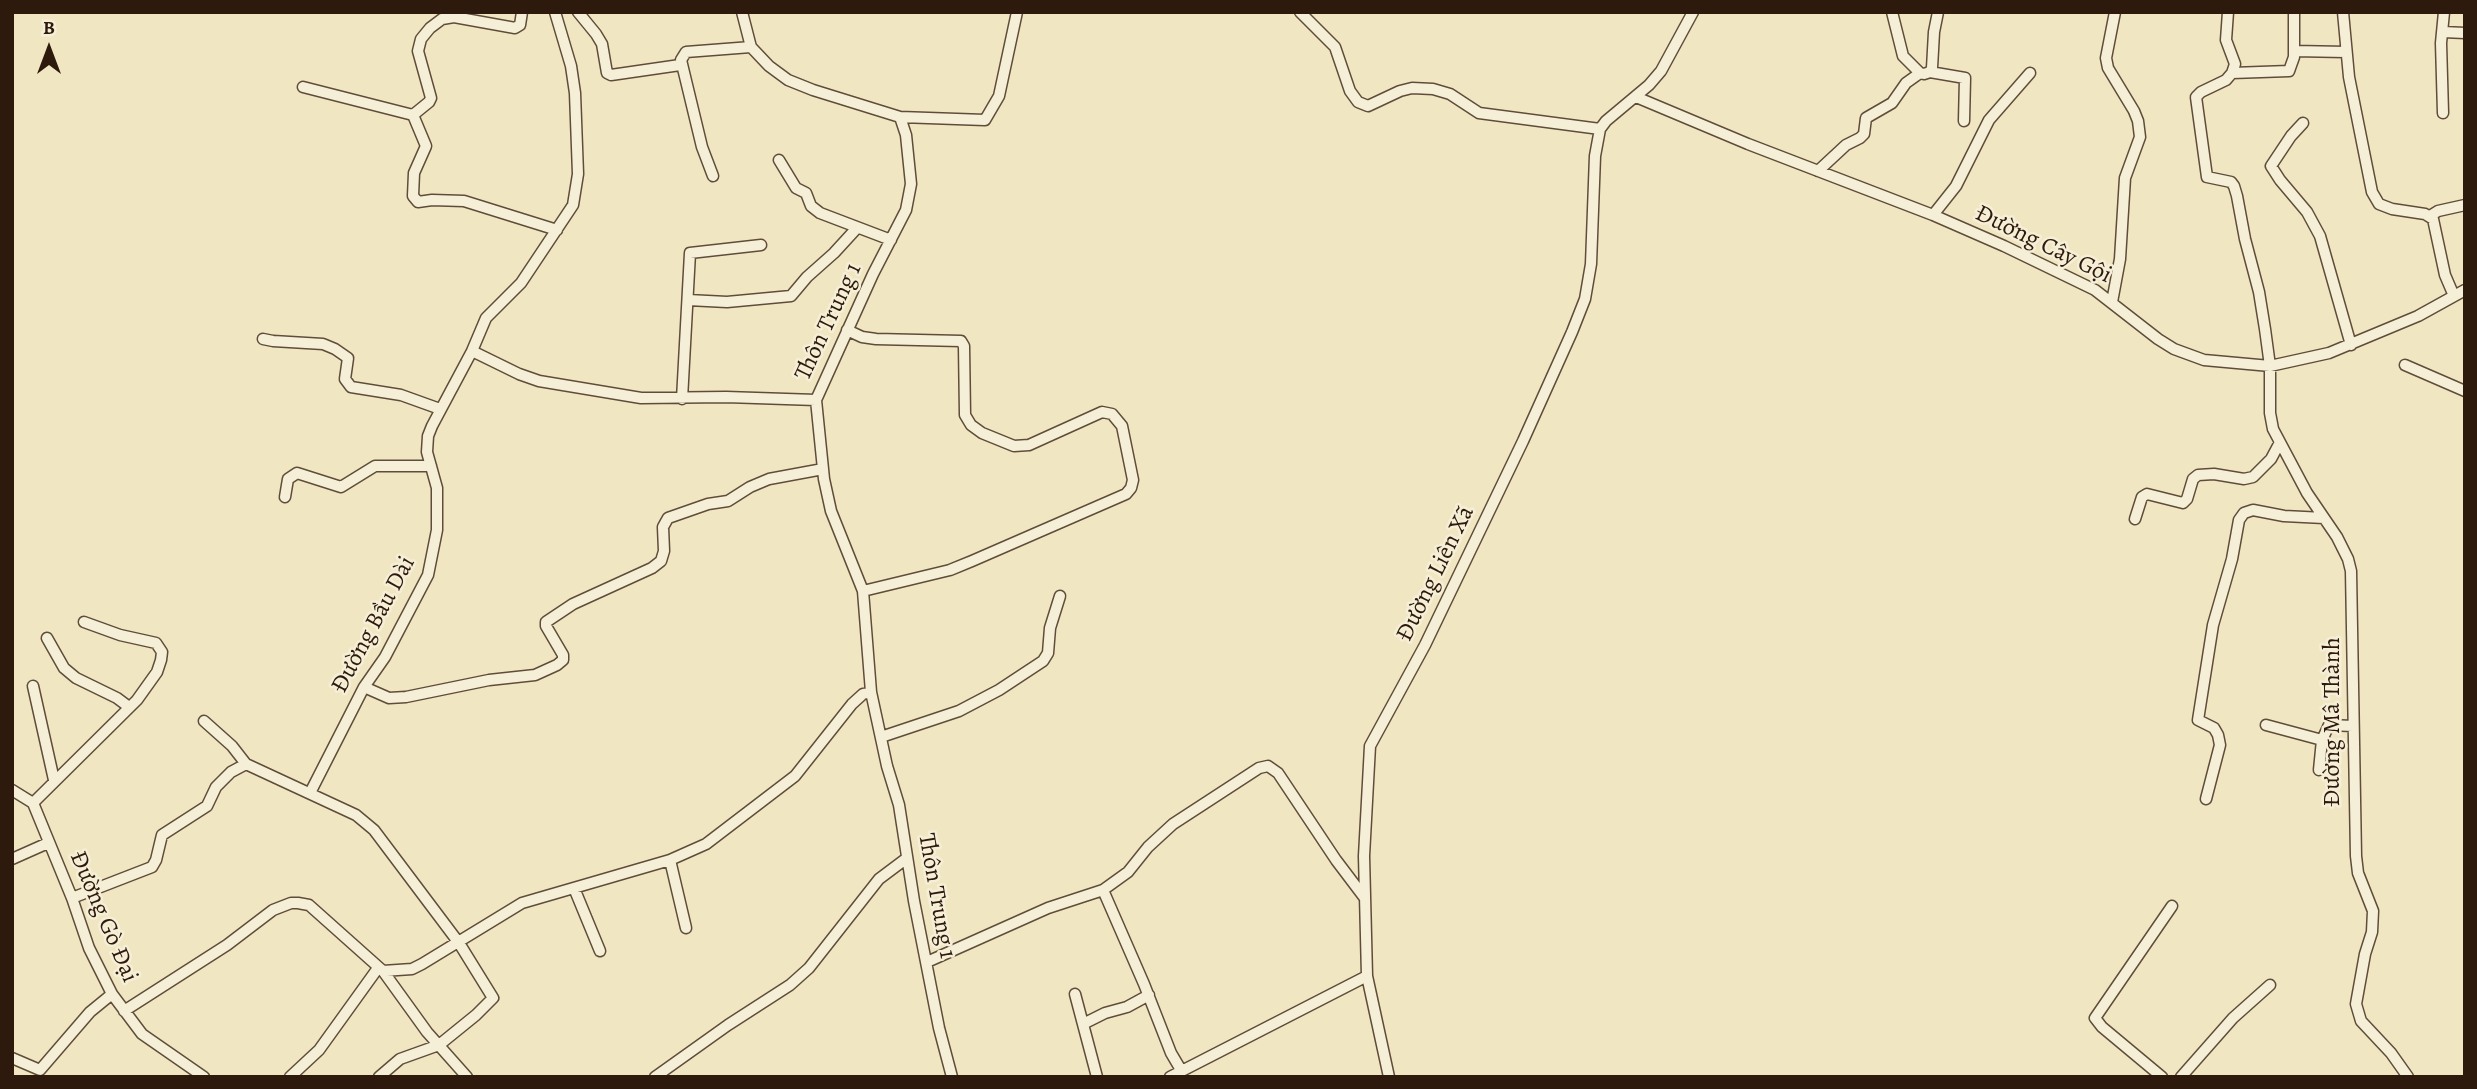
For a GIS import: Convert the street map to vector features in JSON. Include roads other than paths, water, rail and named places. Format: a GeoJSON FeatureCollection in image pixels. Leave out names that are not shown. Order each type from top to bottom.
{"type":"FeatureCollection","features":[{"type":"Feature","properties":{"kind":"street"},"geometry":{"type":"LineString","coordinates":[[414,115],[430,98],[418,51],[419,43],[430,28],[442,19],[454,18],[515,28],[520,24],[522,12]]}},
{"type":"Feature","properties":{"kind":"street","name":"Đường Bầu Dài"},"geometry":{"type":"LineString","coordinates":[[310,793],[364,687],[396,637],[428,575],[438,516],[435,478],[427,452],[428,436],[440,409],[491,311],[521,283],[573,205],[578,174],[577,122],[571,66],[555,12]]}},
{"type":"Feature","properties":{"kind":"street"},"geometry":{"type":"LineString","coordinates":[[578,12],[601,44],[607,73],[611,75],[680,65]]}},
{"type":"Feature","properties":{"kind":"street"},"geometry":{"type":"LineString","coordinates":[[742,12],[751,47],[769,66],[788,80],[843,101],[900,117],[985,120],[999,96],[1017,12]]}},
{"type":"Feature","properties":{"kind":"street"},"geometry":{"type":"LineString","coordinates":[[1300,12],[1335,47],[1350,91],[1358,102],[1368,106],[1400,90],[1433,89],[1450,94],[1479,113],[1600,129],[1661,71],[1693,12]]}},
{"type":"Feature","properties":{"kind":"street"},"geometry":{"type":"LineString","coordinates":[[1892,12],[1903,56],[1925,73],[1965,78],[1964,121]]}},
{"type":"Feature","properties":{"kind":"street"},"geometry":{"type":"LineString","coordinates":[[1925,73],[1938,12]]}},
{"type":"Feature","properties":{"kind":"street"},"geometry":{"type":"LineString","coordinates":[[2112,302],[2120,259],[2125,178],[2140,137],[2134,111],[2108,68],[2106,58],[2115,12]]}},
{"type":"Feature","properties":{"kind":"street"},"geometry":{"type":"LineString","coordinates":[[2228,12],[2226,40],[2235,64],[2232,73],[2289,71],[2293,64],[2294,12]]}},
{"type":"Feature","properties":{"kind":"street"},"geometry":{"type":"LineString","coordinates":[[2343,12],[2348,77],[2372,192],[2379,204],[2431,216],[2438,211],[2465,205]]}},
{"type":"Feature","properties":{"kind":"street"},"geometry":{"type":"LineString","coordinates":[[2443,114],[2444,12]]}},
{"type":"Feature","properties":{"kind":"street"},"geometry":{"type":"LineString","coordinates":[[2443,32],[2465,33]]}},
{"type":"Feature","properties":{"kind":"street"},"geometry":{"type":"LineString","coordinates":[[713,176],[702,147],[680,65],[686,52],[751,47]]}},
{"type":"Feature","properties":{"kind":"street"},"geometry":{"type":"LineString","coordinates":[[2294,51],[2346,52]]}},
{"type":"Feature","properties":{"kind":"street"},"geometry":{"type":"LineString","coordinates":[[1818,171],[1846,145],[1864,134],[1866,118],[1892,103],[1906,83],[1925,73]]}},
{"type":"Feature","properties":{"kind":"street"},"geometry":{"type":"LineString","coordinates":[[1933,215],[1956,186],[1989,120],[2030,73]]}},
{"type":"Feature","properties":{"kind":"street","name":"Đường Mâ Thành"},"geometry":{"type":"LineString","coordinates":[[2232,73],[2226,80],[2196,97],[2207,177],[2234,186],[2259,292],[2270,366],[2270,413],[2273,429],[2307,494],[2344,550],[2351,571],[2356,856],[2358,873],[2373,911],[2372,932],[2362,965],[2356,1004],[2361,1021],[2391,1053],[2408,1077]]}},
{"type":"Feature","properties":{"kind":"street"},"geometry":{"type":"LineString","coordinates":[[303,87],[414,115]]}},
{"type":"Feature","properties":{"kind":"street","name":"Đường Cây Gội"},"geometry":{"type":"LineString","coordinates":[[1636,97],[1933,215],[2082,284],[2112,302],[2158,339],[2189,355],[2227,364],[2270,366],[2329,353],[2418,316],[2465,290]]}},
{"type":"Feature","properties":{"kind":"street"},"geometry":{"type":"LineString","coordinates":[[414,115],[415,125],[426,146],[413,178],[415,200],[464,201],[557,230]]}},
{"type":"Feature","properties":{"kind":"street","name":"Thôn Trung 1"},"geometry":{"type":"LineString","coordinates":[[900,117],[908,147],[911,184],[906,210],[816,400],[823,469],[831,511],[863,591],[871,692],[887,766],[899,805],[939,1028],[952,1077]]}},
{"type":"Feature","properties":{"kind":"street"},"geometry":{"type":"LineString","coordinates":[[2304,123],[2291,136],[2271,166],[2307,212],[2320,236],[2351,345]]}},
{"type":"Feature","properties":{"kind":"street","name":"Đường Liên Xã"},"geometry":{"type":"LineString","coordinates":[[1389,1077],[1367,976],[1364,897],[1370,746],[1425,645],[1523,441],[1581,310],[1591,264],[1595,156],[1600,129]]}},
{"type":"Feature","properties":{"kind":"street"},"geometry":{"type":"LineString","coordinates":[[779,160],[796,188],[806,193],[811,206],[820,213],[856,229],[891,240]]}},
{"type":"Feature","properties":{"kind":"street"},"geometry":{"type":"LineString","coordinates":[[2431,216],[2445,275],[2454,296]]}},
{"type":"Feature","properties":{"kind":"street"},"geometry":{"type":"LineString","coordinates":[[688,300],[727,302],[791,296],[856,229]]}},
{"type":"Feature","properties":{"kind":"street"},"geometry":{"type":"LineString","coordinates":[[682,399],[690,253],[761,245]]}},
{"type":"Feature","properties":{"kind":"street"},"geometry":{"type":"LineString","coordinates":[[848,330],[862,337],[876,339],[961,341],[964,346],[965,415],[971,425],[982,433],[1014,446],[1029,445],[1102,412],[1112,414],[1122,426],[1133,480],[1126,494],[995,552],[950,570],[863,591]]}},
{"type":"Feature","properties":{"kind":"street"},"geometry":{"type":"LineString","coordinates":[[263,339],[323,344],[348,358],[345,379],[351,387],[401,395],[440,409]]}},
{"type":"Feature","properties":{"kind":"street"},"geometry":{"type":"LineString","coordinates":[[472,351],[539,382],[641,398],[816,400]]}},
{"type":"Feature","properties":{"kind":"street"},"geometry":{"type":"LineString","coordinates":[[2405,365],[2465,391]]}},
{"type":"Feature","properties":{"kind":"street"},"geometry":{"type":"LineString","coordinates":[[2135,519],[2142,497],[2147,494],[2183,503],[2187,499],[2193,479],[2198,475],[2214,474],[2244,480],[2253,477],[2271,459],[2279,444]]}},
{"type":"Feature","properties":{"kind":"street"},"geometry":{"type":"LineString","coordinates":[[285,496],[288,480],[298,473],[341,486],[375,466],[430,466]]}},
{"type":"Feature","properties":{"kind":"street"},"geometry":{"type":"LineString","coordinates":[[364,687],[389,698],[406,697],[489,680],[527,676],[557,665],[563,655],[545,626],[546,622],[573,604],[652,568],[661,561],[664,551],[663,527],[668,518],[708,504],[728,501],[750,486],[769,479],[823,469]]}},
{"type":"Feature","properties":{"kind":"street"},"geometry":{"type":"LineString","coordinates":[[2206,799],[2220,745],[2214,728],[2198,720],[2213,625],[2239,520],[2244,513],[2253,510],[2284,516],[2325,518]]}},
{"type":"Feature","properties":{"kind":"street"},"geometry":{"type":"LineString","coordinates":[[881,737],[959,711],[999,690],[1043,661],[1048,653],[1050,628],[1060,596]]}},
{"type":"Feature","properties":{"kind":"street"},"geometry":{"type":"LineString","coordinates":[[12,790],[33,803],[129,707],[157,672],[162,652],[158,645],[84,622]]}},
{"type":"Feature","properties":{"kind":"street"},"geometry":{"type":"LineString","coordinates":[[47,638],[64,668],[76,678],[117,698],[129,707]]}},
{"type":"Feature","properties":{"kind":"street"},"geometry":{"type":"LineString","coordinates":[[33,686],[54,780]]}},
{"type":"Feature","properties":{"kind":"street"},"geometry":{"type":"LineString","coordinates":[[381,969],[412,969],[523,903],[670,860],[706,844],[794,776],[852,704],[863,694],[871,692]]}},
{"type":"Feature","properties":{"kind":"street"},"geometry":{"type":"LineString","coordinates":[[204,721],[232,746],[246,764],[368,823],[459,943],[493,998],[439,1045],[400,1059],[379,1077]]}},
{"type":"Feature","properties":{"kind":"street"},"geometry":{"type":"LineString","coordinates":[[2266,725],[2322,740]]}},
{"type":"Feature","properties":{"kind":"street"},"geometry":{"type":"LineString","coordinates":[[2319,769],[2322,740],[2329,725],[2353,726]]}},
{"type":"Feature","properties":{"kind":"street"},"geometry":{"type":"LineString","coordinates":[[72,898],[152,867],[162,835],[206,806],[216,787],[232,772],[246,764]]}},
{"type":"Feature","properties":{"kind":"street"},"geometry":{"type":"LineString","coordinates":[[927,962],[1048,908],[1103,890],[1128,872],[1148,847],[1173,824],[1259,768],[1268,766],[1278,773],[1364,897]]}},
{"type":"Feature","properties":{"kind":"street","name":"Đường Gò Đại"},"geometry":{"type":"LineString","coordinates":[[33,803],[89,947],[111,994],[150,1042],[193,1067],[204,1077]]}},
{"type":"Feature","properties":{"kind":"street"},"geometry":{"type":"LineString","coordinates":[[12,859],[48,843]]}},
{"type":"Feature","properties":{"kind":"street"},"geometry":{"type":"LineString","coordinates":[[655,1077],[790,985],[809,968],[879,879],[907,858]]}},
{"type":"Feature","properties":{"kind":"street"},"geometry":{"type":"LineString","coordinates":[[670,860],[686,928]]}},
{"type":"Feature","properties":{"kind":"street"},"geometry":{"type":"LineString","coordinates":[[573,888],[600,951]]}},
{"type":"Feature","properties":{"kind":"street"},"geometry":{"type":"LineString","coordinates":[[1103,890],[1171,1053],[1181,1070]]}},
{"type":"Feature","properties":{"kind":"street"},"geometry":{"type":"LineString","coordinates":[[124,1011],[227,945],[273,910],[291,903],[309,905],[381,969],[467,1077]]}},
{"type":"Feature","properties":{"kind":"street"},"geometry":{"type":"LineString","coordinates":[[2162,1077],[2102,1027],[2095,1018],[2172,906]]}},
{"type":"Feature","properties":{"kind":"street"},"geometry":{"type":"LineString","coordinates":[[290,1077],[319,1050],[381,969]]}},
{"type":"Feature","properties":{"kind":"street"},"geometry":{"type":"LineString","coordinates":[[1170,1077],[1367,976]]}},
{"type":"Feature","properties":{"kind":"street"},"geometry":{"type":"LineString","coordinates":[[2181,1077],[2233,1018],[2270,985]]}},
{"type":"Feature","properties":{"kind":"street"},"geometry":{"type":"LineString","coordinates":[[12,1058],[40,1070],[90,1012],[111,994]]}},
{"type":"Feature","properties":{"kind":"street"},"geometry":{"type":"LineString","coordinates":[[1075,994],[1097,1077]]}},
{"type":"Feature","properties":{"kind":"street"},"geometry":{"type":"LineString","coordinates":[[1083,1024],[1105,1013],[1127,1007],[1149,995]]}}]}
